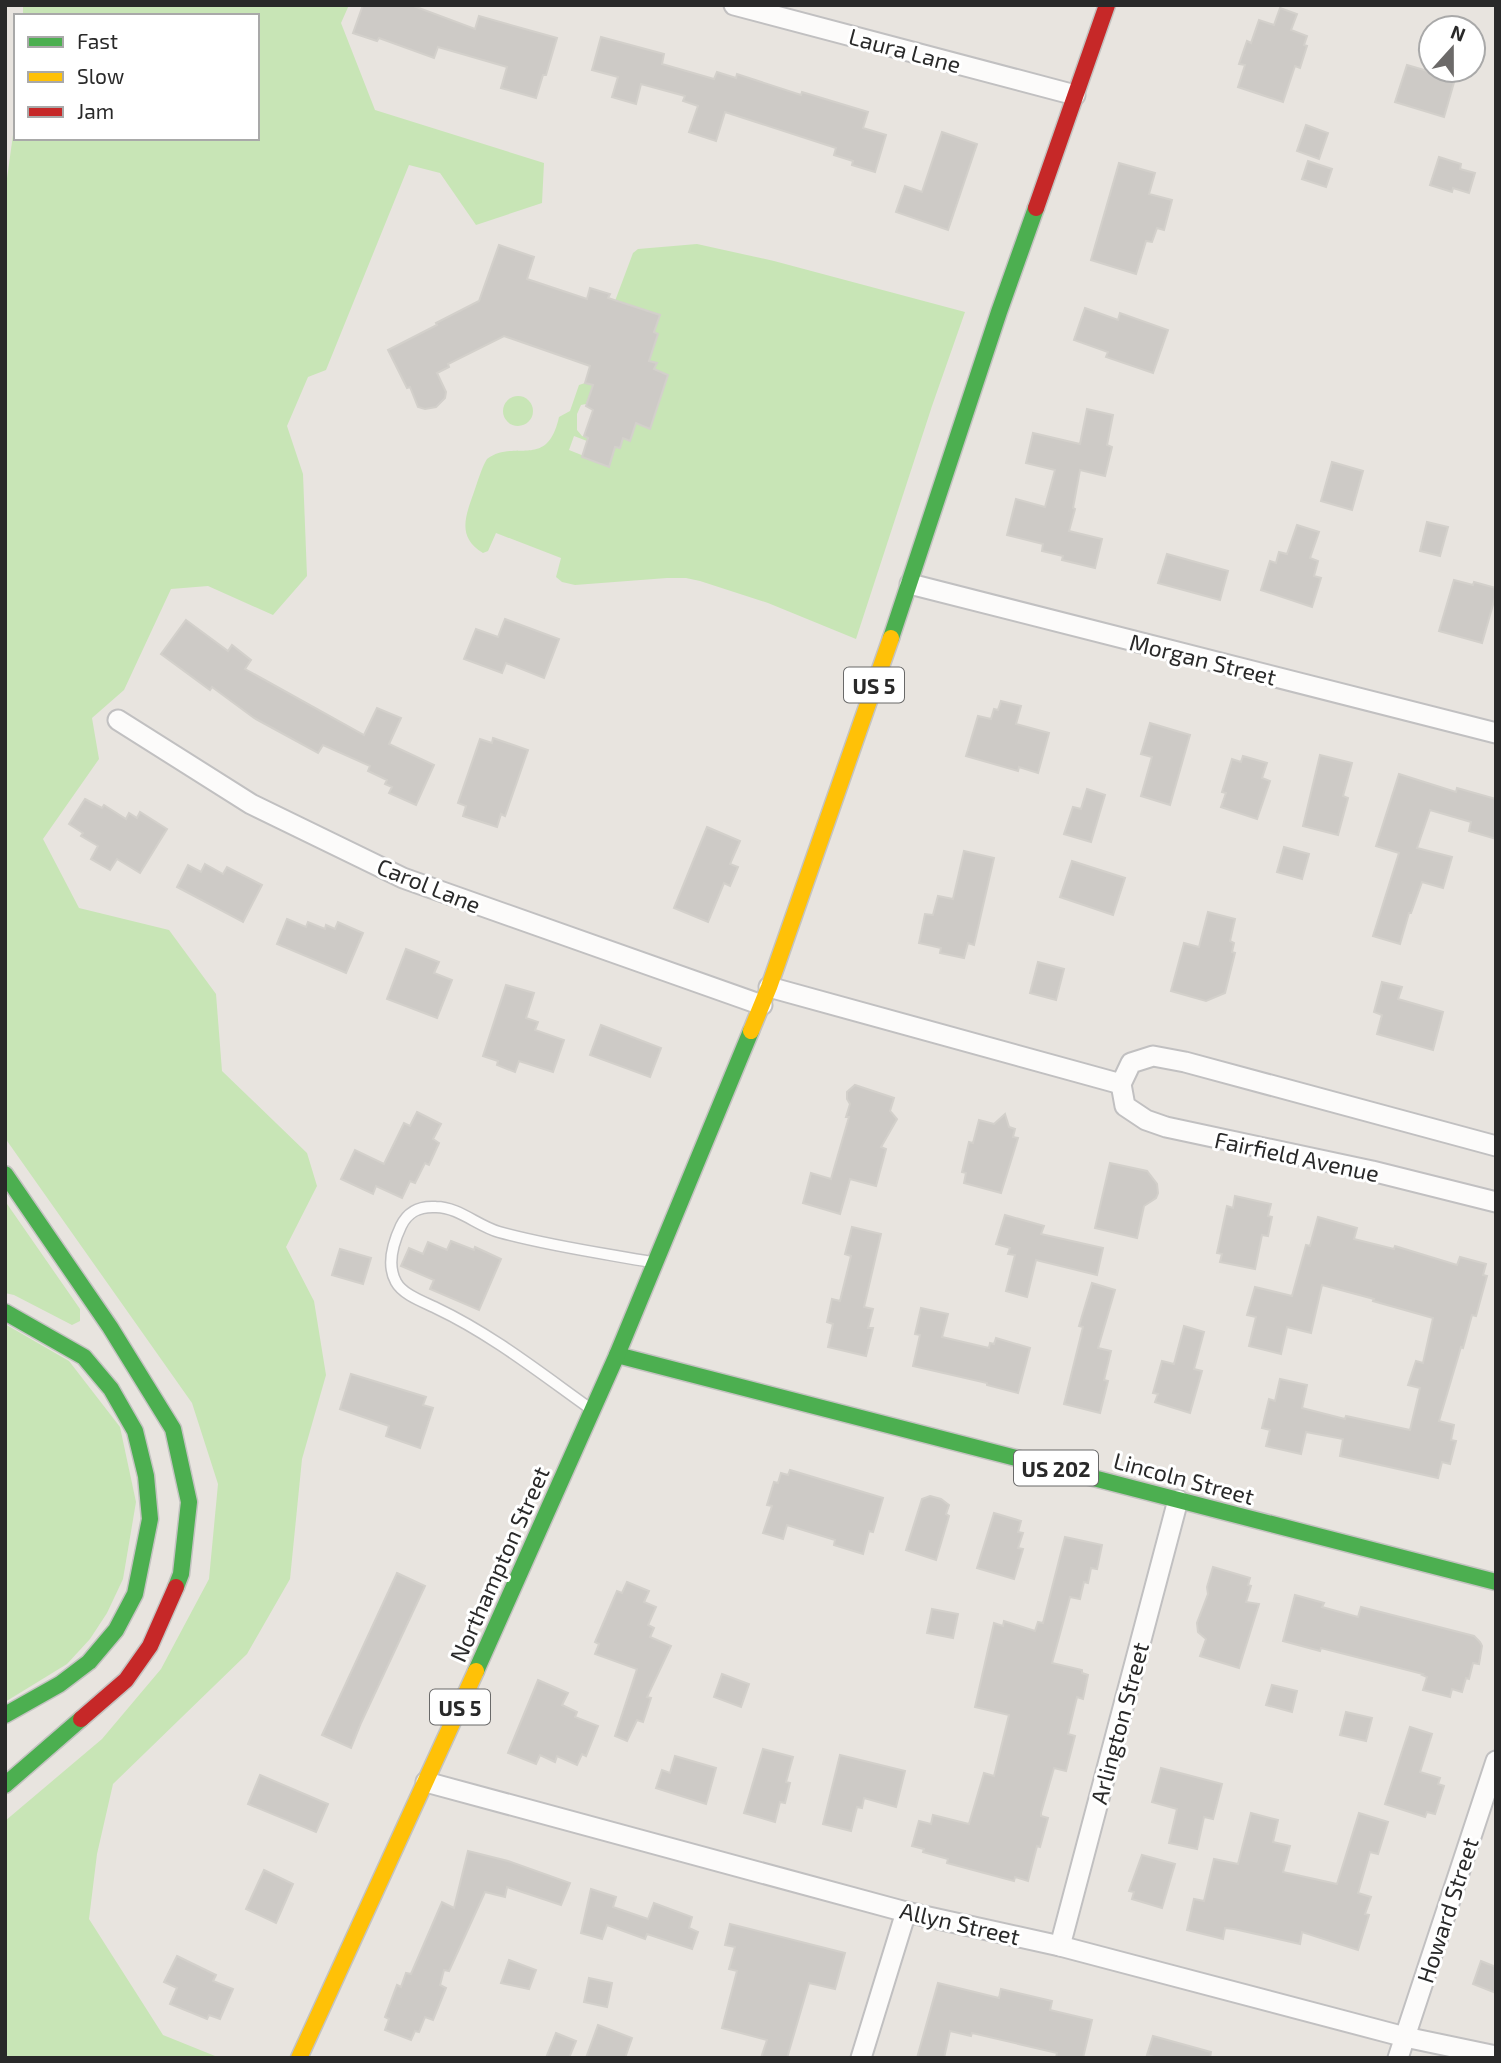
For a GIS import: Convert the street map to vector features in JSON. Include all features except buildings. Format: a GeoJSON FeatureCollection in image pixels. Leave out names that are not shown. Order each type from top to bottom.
{"type":"FeatureCollection","features":[{"type":"Feature","properties":{"kind":"main road","name":"US 5"},"geometry":{"type":"LineString","coordinates":[[617,1355],[765,996],[911,584],[999,312],[1107,5]]}},
{"type":"Feature","properties":{"kind":"main road"},"geometry":{"type":"LineString","coordinates":[[5,1174],[110,1327],[173,1429],[189,1502],[181,1574],[150,1646],[126,1680],[5,1785]]}},
{"type":"Feature","properties":{"kind":"main road"},"geometry":{"type":"LineString","coordinates":[[5,1311],[84,1357],[111,1389],[135,1431],[146,1476],[150,1519],[135,1594],[116,1630],[89,1662],[60,1684],[5,1716]]}},
{"type":"Feature","properties":{"kind":"main road","name":"Northampton Street"},"geometry":{"type":"LineString","coordinates":[[299,2058],[617,1355]]}},
{"type":"Feature","properties":{"kind":"main road","name":"Lincoln Street"},"geometry":{"type":"LineString","coordinates":[[617,1355],[1496,1582]]}},
{"type":"Feature","properties":{"kind":"street","name":"Laura Lane"},"geometry":{"type":"LineString","coordinates":[[734,5],[1075,95]]}},
{"type":"Feature","properties":{"kind":"street","name":"Morgan Street"},"geometry":{"type":"LineString","coordinates":[[911,584],[1496,733]]}},
{"type":"Feature","properties":{"kind":"street","name":"Carol Lane"},"geometry":{"type":"LineString","coordinates":[[117,720],[251,804],[403,878],[765,996]]}},
{"type":"Feature","properties":{"kind":"street"},"geometry":{"type":"LineString","coordinates":[[765,996],[1121,1084],[1131,1063],[1153,1056],[1185,1062],[1496,1146]]}},
{"type":"Feature","properties":{"kind":"street","name":"Fairfield Avenue"},"geometry":{"type":"LineString","coordinates":[[1121,1084],[1125,1107],[1146,1120],[1166,1127],[1372,1171],[1496,1202]]}},
{"type":"Feature","properties":{"kind":"street","name":"Arlington Street"},"geometry":{"type":"LineString","coordinates":[[1060,1946],[1178,1500]]}},
{"type":"Feature","properties":{"kind":"street","name":"Howard Street"},"geometry":{"type":"LineString","coordinates":[[1398,2058],[1496,1761]]}},
{"type":"Feature","properties":{"kind":"street","name":"Allyn Street"},"geometry":{"type":"LineString","coordinates":[[426,1782],[906,1912],[1060,1946],[1405,2037],[1496,2056]]}},
{"type":"Feature","properties":{"kind":"street"},"geometry":{"type":"LineString","coordinates":[[861,2058],[906,1912]]}},
{"type":"Feature","properties":{"kind":"lane"},"geometry":{"type":"LineString","coordinates":[[592,1410],[492,1339],[421,1301],[397,1284],[391,1263],[396,1237],[403,1222],[414,1211],[439,1206],[495,1231],[520,1238],[655,1263]]}},
{"type":"Feature","properties":{"kind":"green space"},"geometry":{"type":"Polygon","coordinates":[[[23,5],[349,5],[341,23],[375,110],[544,163],[542,203],[476,225],[440,173],[409,165],[326,370],[308,377],[287,426],[303,474],[307,576],[273,615],[208,586],[171,589],[124,690],[92,718],[99,759],[43,839],[79,908],[169,930],[216,994],[222,1071],[307,1153],[317,1186],[286,1247],[314,1301],[326,1375],[302,1459],[290,1579],[247,1654],[113,1784],[97,1854],[89,1919],[163,2035],[220,2058],[5,2058],[5,1821],[102,1739],[161,1669],[209,1579],[218,1484],[192,1403],[5,1138],[5,193],[14,128],[14,140],[259,140],[259,14],[23,14],[23,5]]]}},
{"type":"Feature","properties":{"kind":"green space"},"geometry":{"type":"Polygon","coordinates":[[[697,244],[774,261],[965,312],[856,639],[768,603],[686,578],[575,585],[562,582],[556,577],[561,558],[496,533],[488,551],[483,553],[469,540],[466,533],[468,509],[487,459],[498,453],[529,450],[547,443],[554,433],[559,417],[570,411],[579,385],[593,385],[586,404],[581,405],[577,414],[577,430],[588,438],[587,441],[574,436],[569,450],[609,466],[615,447],[623,438],[630,440],[636,423],[650,429],[668,375],[654,369],[656,363],[649,361],[658,334],[654,332],[659,315],[615,301],[633,253],[638,249],[697,244]]]}},
{"type":"Feature","properties":{"kind":"green space"},"geometry":{"type":"Polygon","coordinates":[[[518,396],[529,400],[533,411],[529,422],[518,426],[507,422],[503,411],[507,400],[518,396]]]}},
{"type":"Feature","properties":{"kind":"green space"},"geometry":{"type":"Polygon","coordinates":[[[5,1201],[80,1309],[80,1321],[72,1325],[5,1293],[5,1201]]]}},
{"type":"Feature","properties":{"kind":"green space"},"geometry":{"type":"Polygon","coordinates":[[[5,1324],[69,1361],[120,1427],[136,1502],[123,1579],[107,1613],[90,1639],[67,1664],[5,1702],[5,1324]]]}},
{"type":"Feature","properties":{"kind":"traffic: fast"},"geometry":{"type":"LineString","coordinates":[[891,638],[1036,208]]}},
{"type":"Feature","properties":{"kind":"traffic: fast"},"geometry":{"type":"LineString","coordinates":[[476,1671],[617,1355],[751,1031]]}},
{"type":"Feature","properties":{"kind":"traffic: fast"},"geometry":{"type":"LineString","coordinates":[[5,1174],[110,1327],[173,1429],[189,1502],[181,1574],[176,1587]]}},
{"type":"Feature","properties":{"kind":"traffic: fast"},"geometry":{"type":"LineString","coordinates":[[5,1312],[84,1357],[111,1389],[135,1431],[146,1476],[150,1519],[135,1594],[116,1630],[89,1662],[60,1684],[5,1715]]}},
{"type":"Feature","properties":{"kind":"traffic: fast"},"geometry":{"type":"LineString","coordinates":[[617,1355],[1496,1582]]}},
{"type":"Feature","properties":{"kind":"traffic: fast"},"geometry":{"type":"LineString","coordinates":[[5,1785],[81,1719]]}},
{"type":"Feature","properties":{"kind":"traffic: slow"},"geometry":{"type":"LineString","coordinates":[[751,1031],[769,987],[891,638]]}},
{"type":"Feature","properties":{"kind":"traffic: slow"},"geometry":{"type":"LineString","coordinates":[[299,2058],[476,1671]]}},
{"type":"Feature","properties":{"kind":"traffic: jam"},"geometry":{"type":"LineString","coordinates":[[1036,208],[1107,5]]}},
{"type":"Feature","properties":{"kind":"traffic: jam"},"geometry":{"type":"LineString","coordinates":[[81,1719],[126,1680],[150,1646],[176,1587]]}}]}
